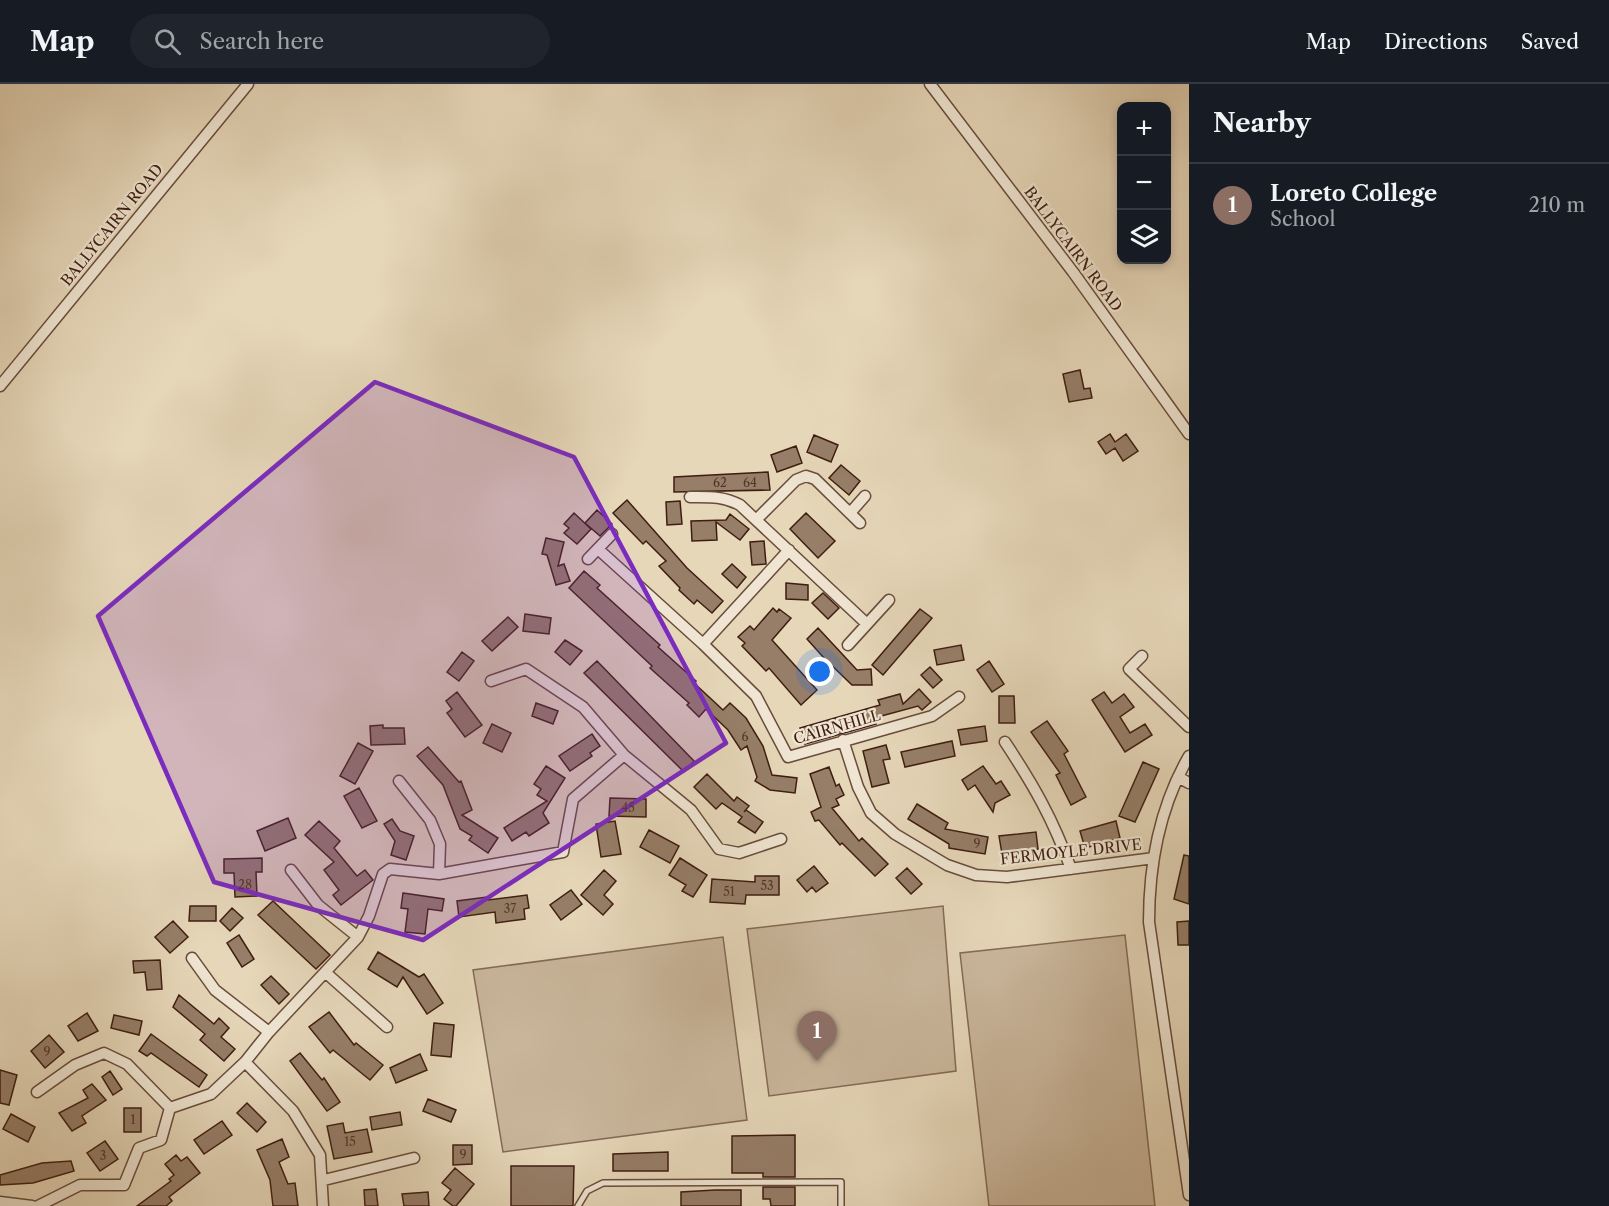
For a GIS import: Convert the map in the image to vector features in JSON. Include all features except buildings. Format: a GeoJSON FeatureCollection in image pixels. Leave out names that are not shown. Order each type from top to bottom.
{"type":"FeatureCollection","features":[{"type":"Feature","properties":{"kind":"street","name":"BALLYCAIRN ROAD"},"geometry":{"type":"LineString","coordinates":[[0,386],[248,84]]}},
{"type":"Feature","properties":{"kind":"street","name":"BALLYCAIRN ROAD"},"geometry":{"type":"LineString","coordinates":[[930,84],[1073,272],[1189,434]]}},
{"type":"Feature","properties":{"kind":"street"},"geometry":{"type":"LineString","coordinates":[[757,519],[796,480],[806,476],[815,479],[860,523]]}},
{"type":"Feature","properties":{"kind":"street"},"geometry":{"type":"LineString","coordinates":[[850,513],[865,496]]}},
{"type":"Feature","properties":{"kind":"street"},"geometry":{"type":"LineString","coordinates":[[690,497],[729,499],[757,519],[867,624]]}},
{"type":"Feature","properties":{"kind":"street"},"geometry":{"type":"LineString","coordinates":[[588,559],[612,534]]}},
{"type":"Feature","properties":{"kind":"street","name":"CAIRNHILL"},"geometry":{"type":"LineString","coordinates":[[598,549],[703,644],[756,696],[789,757],[932,716],[959,697]]}},
{"type":"Feature","properties":{"kind":"street"},"geometry":{"type":"LineString","coordinates":[[703,644],[789,550]]}},
{"type":"Feature","properties":{"kind":"street"},"geometry":{"type":"LineString","coordinates":[[848,645],[889,600]]}},
{"type":"Feature","properties":{"kind":"street"},"geometry":{"type":"LineString","coordinates":[[1142,656],[1129,669],[1189,727]]}},
{"type":"Feature","properties":{"kind":"street"},"geometry":{"type":"LineString","coordinates":[[490,681],[526,669],[583,707],[624,755],[691,810],[719,849],[739,853],[782,839]]}},
{"type":"Feature","properties":{"kind":"street","name":"FERMOYLE DRIVE"},"geometry":{"type":"LineString","coordinates":[[843,740],[858,787],[871,813],[895,834],[947,865],[976,875],[1007,877],[1154,858]]}},
{"type":"Feature","properties":{"kind":"street"},"geometry":{"type":"LineString","coordinates":[[1005,742],[1038,791],[1054,822],[1071,869]]}},
{"type":"Feature","properties":{"kind":"street"},"geometry":{"type":"LineString","coordinates":[[170,1108],[211,1094],[245,1062],[269,1032],[358,936],[369,916],[383,874],[390,869],[439,874],[563,852],[573,799],[624,755]]}},
{"type":"Feature","properties":{"kind":"street"},"geometry":{"type":"LineString","coordinates":[[1189,756],[1170,797],[1154,858],[1149,889],[1149,922],[1185,1134],[1189,1195]]}},
{"type":"Feature","properties":{"kind":"street"},"geometry":{"type":"LineString","coordinates":[[1178,777],[1189,783]]}},
{"type":"Feature","properties":{"kind":"street"},"geometry":{"type":"LineString","coordinates":[[399,782],[430,820],[440,844],[439,874]]}},
{"type":"Feature","properties":{"kind":"street"},"geometry":{"type":"LineString","coordinates":[[291,870],[318,905],[358,936]]}},
{"type":"Feature","properties":{"kind":"street"},"geometry":{"type":"LineString","coordinates":[[192,958],[215,990],[269,1032]]}},
{"type":"Feature","properties":{"kind":"street"},"geometry":{"type":"LineString","coordinates":[[325,972],[387,1027]]}},
{"type":"Feature","properties":{"kind":"street"},"geometry":{"type":"LineString","coordinates":[[38,1092],[75,1065],[104,1053],[127,1064],[170,1108]]}},
{"type":"Feature","properties":{"kind":"street"},"geometry":{"type":"LineString","coordinates":[[245,1062],[293,1111],[320,1155],[324,1180],[323,1206]]}},
{"type":"Feature","properties":{"kind":"street"},"geometry":{"type":"LineString","coordinates":[[38,1206],[80,1185],[124,1185],[139,1148],[161,1140],[170,1108]]}},
{"type":"Feature","properties":{"kind":"street"},"geometry":{"type":"LineString","coordinates":[[324,1180],[414,1158]]}},
{"type":"Feature","properties":{"kind":"street"},"geometry":{"type":"LineString","coordinates":[[0,1202],[32,1206]]}},
{"type":"Feature","properties":{"kind":"lane"},"geometry":{"type":"LineString","coordinates":[[578,1206],[587,1191],[603,1183],[829,1182],[841,1182],[842,1206]]}},
{"type":"Feature","properties":{"kind":"highlighted area"},"geometry":{"type":"Polygon","coordinates":[[[375,382],[574,457],[726,743],[423,940],[214,882],[98,616],[375,382]]]}},
{"type":"Feature","properties":{"kind":"shaded area"},"geometry":{"type":"Polygon","coordinates":[[[943,906],[956,1071],[769,1096],[747,929],[943,906]]]}},
{"type":"Feature","properties":{"kind":"shaded area"},"geometry":{"type":"Polygon","coordinates":[[[1125,935],[1155,1206],[989,1206],[960,953],[1125,935]]]}},
{"type":"Feature","properties":{"kind":"shaded area"},"geometry":{"type":"Polygon","coordinates":[[[723,937],[747,1120],[503,1152],[473,970],[723,937]]]}},
{"type":"Feature","properties":{"kind":"place","name":"Loreto College"},"geometry":{"type":"Point","coordinates":[817,1061]}}]}
